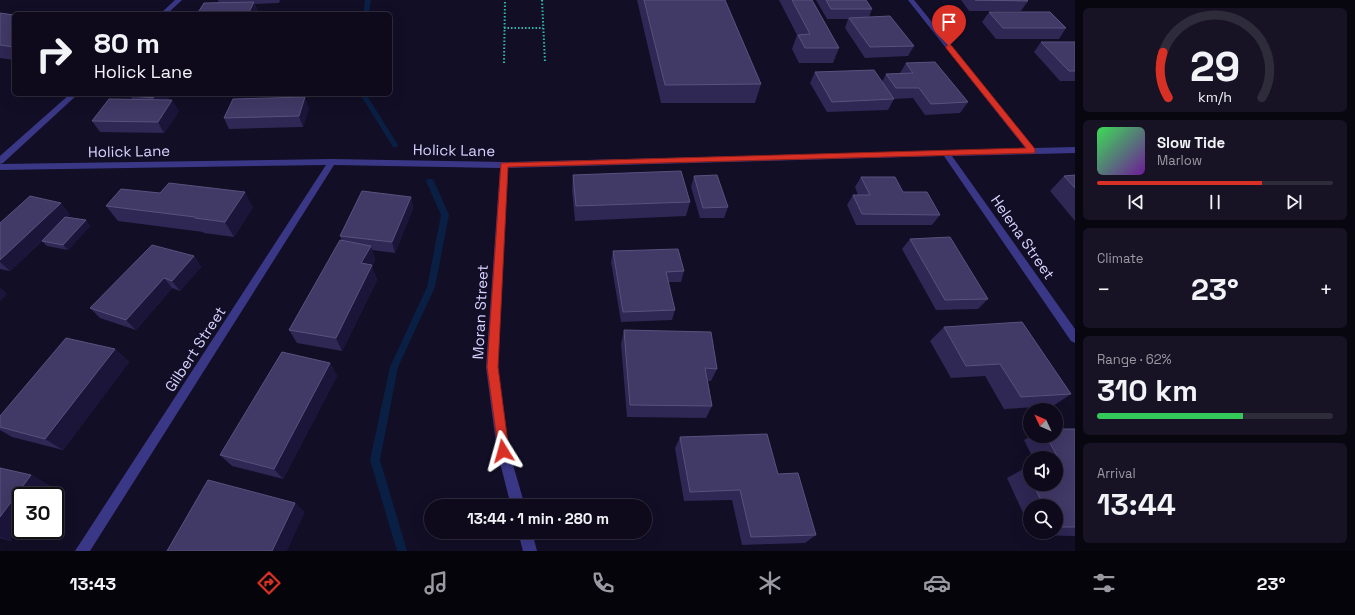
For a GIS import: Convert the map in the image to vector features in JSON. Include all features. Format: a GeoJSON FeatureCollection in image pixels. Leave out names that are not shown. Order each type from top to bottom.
{"type":"FeatureCollection","features":[{"type":"Feature","properties":{"kind":"street"},"geometry":{"type":"LineString","coordinates":[[165,12],[179,0]]}},
{"type":"Feature","properties":{"kind":"street"},"geometry":{"type":"LineString","coordinates":[[912,0],[1032,151]]}},
{"type":"Feature","properties":{"kind":"street"},"geometry":{"type":"LineString","coordinates":[[0,161],[72,96]]}},
{"type":"Feature","properties":{"kind":"street","name":"Holick Lane"},"geometry":{"type":"LineString","coordinates":[[0,167],[332,162],[504,165],[1075,150]]}},
{"type":"Feature","properties":{"kind":"street","name":"Helena Street"},"geometry":{"type":"LineString","coordinates":[[946,153],[1075,338]]}},
{"type":"Feature","properties":{"kind":"street","name":"Gilbert Street"},"geometry":{"type":"LineString","coordinates":[[82,551],[332,162]]}},
{"type":"Feature","properties":{"kind":"street","name":"Moran Street"},"geometry":{"type":"LineString","coordinates":[[504,165],[492,367],[503,451],[516,499]]}},
{"type":"Feature","properties":{"kind":"street"},"geometry":{"type":"LineString","coordinates":[[527,539],[530,551]]}},
{"type":"Feature","properties":{"kind":"path"},"geometry":{"type":"LineString","coordinates":[[504,63],[505,0]]}},
{"type":"Feature","properties":{"kind":"path"},"geometry":{"type":"LineString","coordinates":[[542,0],[545,62]]}},
{"type":"Feature","properties":{"kind":"path"},"geometry":{"type":"LineString","coordinates":[[504,28],[543,28]]}},
{"type":"Feature","properties":{"kind":"building"},"geometry":{"type":"Polygon","coordinates":[[[644,0],[725,0],[761,84],[665,85],[644,0]]]}},
{"type":"Feature","properties":{"kind":"building"},"geometry":{"type":"Polygon","coordinates":[[[792,0],[812,0],[839,48],[805,48],[798,35],[810,34],[792,0]]]}},
{"type":"Feature","properties":{"kind":"building"},"geometry":{"type":"Polygon","coordinates":[[[826,0],[866,0],[872,9],[831,9],[826,0]]]}},
{"type":"Feature","properties":{"kind":"building"},"geometry":{"type":"Polygon","coordinates":[[[975,0],[1027,0],[1028,1],[975,0]]]}},
{"type":"Feature","properties":{"kind":"building"},"geometry":{"type":"Polygon","coordinates":[[[254,2],[249,12],[198,12],[204,3],[254,2]]]}},
{"type":"Feature","properties":{"kind":"building"},"geometry":{"type":"Polygon","coordinates":[[[989,12],[1050,12],[1066,28],[1003,28],[989,12]]]}},
{"type":"Feature","properties":{"kind":"building"},"geometry":{"type":"Polygon","coordinates":[[[0,13],[12,15],[12,47],[0,45],[0,13]]]}},
{"type":"Feature","properties":{"kind":"building"},"geometry":{"type":"Polygon","coordinates":[[[890,16],[914,46],[870,47],[849,18],[890,16]]]}},
{"type":"Feature","properties":{"kind":"building"},"geometry":{"type":"Polygon","coordinates":[[[1041,42],[1075,42],[1075,71],[1069,71],[1041,42]]]}},
{"type":"Feature","properties":{"kind":"building"},"geometry":{"type":"Polygon","coordinates":[[[935,62],[968,102],[931,104],[919,88],[896,88],[886,74],[913,73],[906,63],[935,62]]]}},
{"type":"Feature","properties":{"kind":"building"},"geometry":{"type":"Polygon","coordinates":[[[874,70],[894,99],[832,102],[815,72],[874,70]]]}},
{"type":"Feature","properties":{"kind":"building"},"geometry":{"type":"Polygon","coordinates":[[[132,96],[155,96],[153,98],[132,96]]]}},
{"type":"Feature","properties":{"kind":"building"},"geometry":{"type":"Polygon","coordinates":[[[305,97],[299,116],[224,118],[233,99],[305,97]]]}},
{"type":"Feature","properties":{"kind":"building"},"geometry":{"type":"Polygon","coordinates":[[[109,99],[172,100],[158,122],[92,121],[109,99]]]}},
{"type":"Feature","properties":{"kind":"building"},"geometry":{"type":"Polygon","coordinates":[[[681,171],[690,202],[576,206],[573,175],[681,171]]]}},
{"type":"Feature","properties":{"kind":"building"},"geometry":{"type":"Polygon","coordinates":[[[717,175],[728,207],[703,208],[694,176],[717,175]]]}},
{"type":"Feature","properties":{"kind":"building"},"geometry":{"type":"Polygon","coordinates":[[[1075,175],[1075,188],[1064,176],[1075,175]]]}},
{"type":"Feature","properties":{"kind":"building"},"geometry":{"type":"Polygon","coordinates":[[[861,177],[895,177],[903,192],[927,192],[940,215],[862,214],[853,195],[870,195],[861,177]]]}},
{"type":"Feature","properties":{"kind":"building"},"geometry":{"type":"Polygon","coordinates":[[[169,183],[245,192],[225,222],[106,206],[121,189],[160,193],[169,183]]]}},
{"type":"Feature","properties":{"kind":"building"},"geometry":{"type":"Polygon","coordinates":[[[362,191],[411,197],[392,242],[340,236],[362,191]]]}},
{"type":"Feature","properties":{"kind":"building"},"geometry":{"type":"Polygon","coordinates":[[[30,196],[61,203],[0,260],[0,223],[30,196]]]}},
{"type":"Feature","properties":{"kind":"building"},"geometry":{"type":"Polygon","coordinates":[[[65,217],[86,220],[63,245],[42,241],[65,217]]]}},
{"type":"Feature","properties":{"kind":"building"},"geometry":{"type":"Polygon","coordinates":[[[950,237],[988,299],[945,300],[910,239],[950,237]]]}},
{"type":"Feature","properties":{"kind":"building"},"geometry":{"type":"Polygon","coordinates":[[[340,240],[371,246],[361,263],[372,265],[336,338],[289,330],[340,240]]]}},
{"type":"Feature","properties":{"kind":"building"},"geometry":{"type":"Polygon","coordinates":[[[152,245],[194,256],[172,281],[164,278],[126,320],[90,308],[152,245]]]}},
{"type":"Feature","properties":{"kind":"building"},"geometry":{"type":"Polygon","coordinates":[[[678,249],[684,271],[666,272],[675,310],[623,312],[613,251],[678,249]]]}},
{"type":"Feature","properties":{"kind":"building"},"geometry":{"type":"Polygon","coordinates":[[[1022,322],[1071,394],[1021,397],[1000,364],[966,366],[944,327],[1022,322]]]}},
{"type":"Feature","properties":{"kind":"building"},"geometry":{"type":"Polygon","coordinates":[[[624,330],[711,332],[717,369],[705,368],[712,406],[630,405],[624,330]]]}},
{"type":"Feature","properties":{"kind":"building"},"geometry":{"type":"Polygon","coordinates":[[[66,338],[115,349],[45,439],[0,427],[0,416],[66,338]]]}},
{"type":"Feature","properties":{"kind":"building"},"geometry":{"type":"Polygon","coordinates":[[[282,352],[330,363],[274,469],[220,455],[282,352]]]}},
{"type":"Feature","properties":{"kind":"building"},"geometry":{"type":"Polygon","coordinates":[[[1063,429],[1075,429],[1075,527],[1063,527],[1063,499],[1040,499],[1036,491],[1063,491],[1063,451],[1054,451],[1050,443],[1063,443],[1063,429]]]}},
{"type":"Feature","properties":{"kind":"building"},"geometry":{"type":"Polygon","coordinates":[[[767,434],[778,474],[798,473],[816,535],[751,537],[740,490],[690,492],[680,437],[767,434]]]}},
{"type":"Feature","properties":{"kind":"building"},"geometry":{"type":"Polygon","coordinates":[[[0,468],[31,475],[22,487],[12,487],[12,501],[0,517],[0,468]]]}},
{"type":"Feature","properties":{"kind":"building"},"geometry":{"type":"Polygon","coordinates":[[[208,480],[295,503],[272,551],[167,551],[208,480]]]}},
{"type":"Feature","properties":{"kind":"waterway"},"geometry":{"type":"LineString","coordinates":[[366,12],[368,0]]}},
{"type":"Feature","properties":{"kind":"waterway"},"geometry":{"type":"LineString","coordinates":[[364,96],[395,145]]}},
{"type":"Feature","properties":{"kind":"waterway"},"geometry":{"type":"LineString","coordinates":[[402,551],[375,460],[394,367],[431,287],[445,215],[430,181]]}},
{"type":"Feature","properties":{"kind":"route"},"geometry":{"type":"LineString","coordinates":[[503,451],[492,367],[504,165],[1032,151],[949,46]]}}]}
